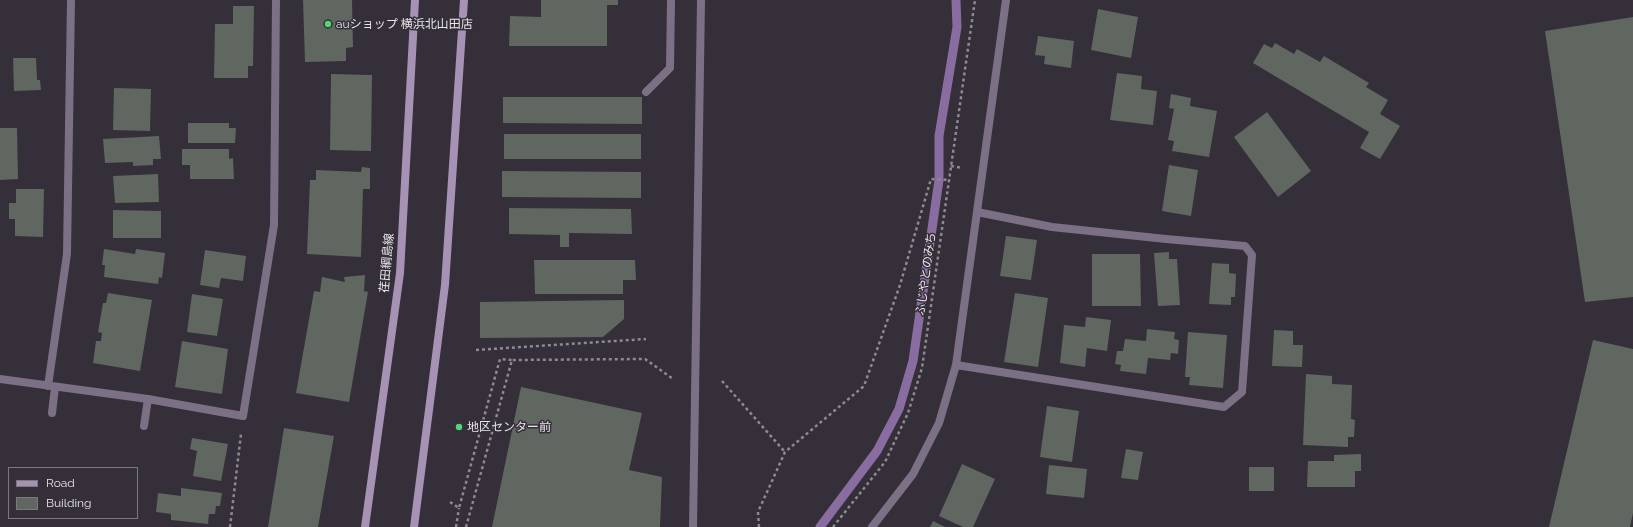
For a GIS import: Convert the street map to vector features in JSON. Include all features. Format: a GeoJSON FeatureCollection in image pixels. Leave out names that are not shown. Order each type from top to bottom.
{"type":"FeatureCollection","features":[{"type":"Feature","properties":{"kind":"main road","name":"荏田綱島線"},"geometry":{"type":"LineString","coordinates":[[365,527],[400,273],[415,0]]}},
{"type":"Feature","properties":{"kind":"main road"},"geometry":{"type":"LineString","coordinates":[[414,527],[445,285],[464,0]]}},
{"type":"Feature","properties":{"kind":"street"},"geometry":{"type":"LineString","coordinates":[[52,413],[51,386],[67,254],[71,0]]}},
{"type":"Feature","properties":{"kind":"street"},"geometry":{"type":"LineString","coordinates":[[0,379],[148,399],[243,416],[274,225],[276,0]]}},
{"type":"Feature","properties":{"kind":"street"},"geometry":{"type":"LineString","coordinates":[[646,92],[670,68],[670,0]]}},
{"type":"Feature","properties":{"kind":"street"},"geometry":{"type":"LineString","coordinates":[[693,527],[701,0]]}},
{"type":"Feature","properties":{"kind":"street"},"geometry":{"type":"LineString","coordinates":[[872,527],[913,474],[938,423],[956,365],[1006,0]]}},
{"type":"Feature","properties":{"kind":"street"},"geometry":{"type":"LineString","coordinates":[[956,365],[1224,408],[1242,392],[1252,255],[1245,246],[1052,226],[977,212]]}},
{"type":"Feature","properties":{"kind":"street"},"geometry":{"type":"LineString","coordinates":[[144,426],[148,399]]}},
{"type":"Feature","properties":{"kind":"path","name":"ふじやとのみち"},"geometry":{"type":"LineString","coordinates":[[833,527],[886,462],[908,412],[922,368],[948,180],[976,0]]}},
{"type":"Feature","properties":{"kind":"path"},"geometry":{"type":"LineString","coordinates":[[759,527],[758,512],[785,452],[864,386],[900,285],[932,179],[948,180]]}},
{"type":"Feature","properties":{"kind":"path"},"geometry":{"type":"LineString","coordinates":[[476,350],[646,339]]}},
{"type":"Feature","properties":{"kind":"path"},"geometry":{"type":"LineString","coordinates":[[456,527],[459,508],[500,359],[645,359],[673,379]]}},
{"type":"Feature","properties":{"kind":"path"},"geometry":{"type":"LineString","coordinates":[[466,527],[512,360]]}},
{"type":"Feature","properties":{"kind":"path"},"geometry":{"type":"LineString","coordinates":[[722,382],[785,452]]}},
{"type":"Feature","properties":{"kind":"path"},"geometry":{"type":"LineString","coordinates":[[230,527],[243,416]]}},
{"type":"Feature","properties":{"kind":"path"},"geometry":{"type":"LineString","coordinates":[[450,502],[459,508]]}},
{"type":"Feature","properties":{"kind":"building","name":"auショップ 横浜北山田店"},"geometry":{"type":"Polygon","coordinates":[[[303,0],[352,0],[353,47],[346,48],[346,61],[305,62],[303,0]]]}},
{"type":"Feature","properties":{"kind":"building"},"geometry":{"type":"Polygon","coordinates":[[[541,0],[618,0],[618,5],[607,5],[607,46],[509,46],[510,16],[541,17],[541,0]]]}},
{"type":"Feature","properties":{"kind":"building"},"geometry":{"type":"Polygon","coordinates":[[[233,6],[254,6],[253,66],[248,66],[248,78],[214,78],[215,24],[233,24],[233,6]]]}},
{"type":"Feature","properties":{"kind":"building"},"geometry":{"type":"Polygon","coordinates":[[[1098,9],[1138,17],[1131,58],[1091,50],[1098,9]]]}},
{"type":"Feature","properties":{"kind":"building"},"geometry":{"type":"Polygon","coordinates":[[[1633,17],[1633,297],[1585,302],[1545,31],[1633,17]]]}},
{"type":"Feature","properties":{"kind":"building"},"geometry":{"type":"Polygon","coordinates":[[[1038,36],[1074,41],[1071,68],[1044,64],[1045,56],[1035,55],[1038,36]]]}},
{"type":"Feature","properties":{"kind":"building"},"geometry":{"type":"Polygon","coordinates":[[[1275,43],[1294,54],[1297,49],[1320,62],[1324,56],[1369,83],[1366,87],[1388,100],[1380,114],[1400,126],[1380,159],[1360,148],[1369,132],[1253,63],[1264,44],[1272,48],[1275,43]]]}},
{"type":"Feature","properties":{"kind":"building"},"geometry":{"type":"Polygon","coordinates":[[[13,58],[36,58],[37,80],[40,80],[41,90],[14,91],[13,58]]]}},
{"type":"Feature","properties":{"kind":"building"},"geometry":{"type":"Polygon","coordinates":[[[1117,73],[1142,76],[1141,89],[1157,91],[1153,125],[1110,120],[1117,73]]]}},
{"type":"Feature","properties":{"kind":"building"},"geometry":{"type":"Polygon","coordinates":[[[331,74],[372,75],[371,151],[330,150],[331,74]]]}},
{"type":"Feature","properties":{"kind":"building"},"geometry":{"type":"Polygon","coordinates":[[[114,88],[151,89],[150,131],[113,130],[114,88]]]}},
{"type":"Feature","properties":{"kind":"building"},"geometry":{"type":"Polygon","coordinates":[[[1171,94],[1191,98],[1190,106],[1217,111],[1209,157],[1172,151],[1174,141],[1168,140],[1174,109],[1169,108],[1171,94]]]}},
{"type":"Feature","properties":{"kind":"building"},"geometry":{"type":"Polygon","coordinates":[[[503,97],[642,97],[642,124],[503,123],[503,97]]]}},
{"type":"Feature","properties":{"kind":"building"},"geometry":{"type":"Polygon","coordinates":[[[1267,112],[1311,171],[1278,197],[1234,137],[1267,112]]]}},
{"type":"Feature","properties":{"kind":"building"},"geometry":{"type":"Polygon","coordinates":[[[188,123],[229,123],[229,128],[236,128],[235,143],[188,143],[188,123]]]}},
{"type":"Feature","properties":{"kind":"building"},"geometry":{"type":"Polygon","coordinates":[[[0,128],[17,128],[18,179],[0,180],[0,128]]]}},
{"type":"Feature","properties":{"kind":"building"},"geometry":{"type":"Polygon","coordinates":[[[504,134],[641,134],[641,159],[504,159],[504,134]]]}},
{"type":"Feature","properties":{"kind":"building"},"geometry":{"type":"Polygon","coordinates":[[[159,136],[161,159],[153,159],[153,165],[133,166],[133,162],[105,163],[103,139],[159,136]]]}},
{"type":"Feature","properties":{"kind":"building"},"geometry":{"type":"Polygon","coordinates":[[[182,149],[229,149],[229,159],[233,158],[234,179],[190,179],[190,165],[182,165],[182,149]]]}},
{"type":"Feature","properties":{"kind":"building"},"geometry":{"type":"Polygon","coordinates":[[[1169,165],[1198,170],[1191,216],[1162,211],[1169,165]]]}},
{"type":"Feature","properties":{"kind":"building"},"geometry":{"type":"Polygon","coordinates":[[[362,167],[370,168],[370,189],[363,189],[361,257],[307,254],[310,180],[316,180],[316,170],[361,172],[362,167]]]}},
{"type":"Feature","properties":{"kind":"building"},"geometry":{"type":"Polygon","coordinates":[[[502,171],[641,172],[641,198],[502,197],[502,171]]]}},
{"type":"Feature","properties":{"kind":"building"},"geometry":{"type":"Polygon","coordinates":[[[158,174],[159,202],[115,203],[113,176],[158,174]]]}},
{"type":"Feature","properties":{"kind":"building"},"geometry":{"type":"Polygon","coordinates":[[[16,189],[44,189],[43,237],[15,236],[15,219],[9,219],[9,203],[16,203],[16,189]]]}},
{"type":"Feature","properties":{"kind":"building"},"geometry":{"type":"Polygon","coordinates":[[[509,208],[631,209],[632,234],[569,233],[569,247],[560,247],[560,235],[509,234],[509,208]]]}},
{"type":"Feature","properties":{"kind":"building"},"geometry":{"type":"Polygon","coordinates":[[[113,210],[161,211],[161,238],[113,238],[113,210]]]}},
{"type":"Feature","properties":{"kind":"building"},"geometry":{"type":"Polygon","coordinates":[[[1006,236],[1037,240],[1031,280],[1000,276],[1006,236]]]}},
{"type":"Feature","properties":{"kind":"building"},"geometry":{"type":"Polygon","coordinates":[[[104,249],[135,254],[136,249],[165,253],[162,278],[159,277],[158,284],[104,277],[105,265],[102,265],[104,249]]]}},
{"type":"Feature","properties":{"kind":"building"},"geometry":{"type":"Polygon","coordinates":[[[205,250],[246,256],[243,281],[221,278],[219,288],[200,285],[205,250]]]}},
{"type":"Feature","properties":{"kind":"building"},"geometry":{"type":"Polygon","coordinates":[[[1169,252],[1169,259],[1177,259],[1180,305],[1158,306],[1154,253],[1169,252]]]}},
{"type":"Feature","properties":{"kind":"building"},"geometry":{"type":"Polygon","coordinates":[[[1092,254],[1140,254],[1141,306],[1092,306],[1092,254]]]}},
{"type":"Feature","properties":{"kind":"building"},"geometry":{"type":"Polygon","coordinates":[[[534,260],[635,260],[636,280],[623,280],[623,294],[535,294],[534,260]]]}},
{"type":"Feature","properties":{"kind":"building"},"geometry":{"type":"Polygon","coordinates":[[[1212,263],[1229,264],[1229,273],[1236,274],[1235,297],[1231,297],[1231,305],[1209,304],[1212,263]]]}},
{"type":"Feature","properties":{"kind":"building"},"geometry":{"type":"Polygon","coordinates":[[[365,275],[364,291],[368,292],[349,402],[296,393],[314,291],[320,292],[322,277],[345,282],[344,277],[365,275]]]}},
{"type":"Feature","properties":{"kind":"building"},"geometry":{"type":"Polygon","coordinates":[[[108,293],[152,300],[140,371],[93,363],[96,341],[101,341],[102,333],[98,332],[103,303],[106,303],[108,293]]]}},
{"type":"Feature","properties":{"kind":"building"},"geometry":{"type":"Polygon","coordinates":[[[1015,293],[1048,298],[1038,367],[1004,362],[1015,293]]]}},
{"type":"Feature","properties":{"kind":"building"},"geometry":{"type":"Polygon","coordinates":[[[192,294],[223,299],[217,336],[187,332],[192,294]]]}},
{"type":"Feature","properties":{"kind":"building"},"geometry":{"type":"Polygon","coordinates":[[[624,300],[624,319],[603,337],[480,338],[480,302],[624,300]]]}},
{"type":"Feature","properties":{"kind":"building"},"geometry":{"type":"Polygon","coordinates":[[[1086,317],[1111,320],[1107,351],[1087,348],[1085,367],[1060,363],[1064,325],[1085,327],[1086,317]]]}},
{"type":"Feature","properties":{"kind":"building"},"geometry":{"type":"Polygon","coordinates":[[[1147,329],[1175,332],[1174,339],[1179,340],[1178,354],[1171,353],[1170,360],[1148,358],[1146,374],[1120,371],[1121,365],[1115,364],[1117,351],[1123,351],[1125,339],[1146,341],[1147,329]]]}},
{"type":"Feature","properties":{"kind":"building"},"geometry":{"type":"Polygon","coordinates":[[[1274,330],[1293,331],[1293,345],[1303,345],[1302,367],[1272,366],[1274,330]]]}},
{"type":"Feature","properties":{"kind":"building"},"geometry":{"type":"Polygon","coordinates":[[[1188,332],[1227,335],[1223,388],[1189,385],[1190,377],[1185,377],[1188,332]]]}},
{"type":"Feature","properties":{"kind":"building"},"geometry":{"type":"Polygon","coordinates":[[[1593,340],[1633,349],[1633,513],[1630,527],[1549,527],[1593,340]]]}},
{"type":"Feature","properties":{"kind":"building"},"geometry":{"type":"Polygon","coordinates":[[[182,341],[228,349],[222,394],[175,387],[182,341]]]}},
{"type":"Feature","properties":{"kind":"building"},"geometry":{"type":"Polygon","coordinates":[[[1306,374],[1332,376],[1332,384],[1352,385],[1351,419],[1355,420],[1354,437],[1348,437],[1348,447],[1303,445],[1306,374]]]}},
{"type":"Feature","properties":{"kind":"building"},"geometry":{"type":"Polygon","coordinates":[[[521,387],[642,413],[629,470],[662,477],[660,527],[492,527],[521,387]]]}},
{"type":"Feature","properties":{"kind":"building"},"geometry":{"type":"Polygon","coordinates":[[[1047,406],[1079,411],[1072,462],[1040,457],[1047,406]]]}},
{"type":"Feature","properties":{"kind":"building"},"geometry":{"type":"Polygon","coordinates":[[[284,428],[334,436],[318,527],[268,527],[284,428]]]}},
{"type":"Feature","properties":{"kind":"building"},"geometry":{"type":"Polygon","coordinates":[[[192,438],[228,444],[221,481],[193,476],[197,451],[190,449],[192,438]]]}},
{"type":"Feature","properties":{"kind":"building"},"geometry":{"type":"Polygon","coordinates":[[[1126,449],[1143,452],[1138,480],[1121,478],[1126,449]]]}},
{"type":"Feature","properties":{"kind":"building"},"geometry":{"type":"Polygon","coordinates":[[[1361,454],[1361,471],[1355,471],[1355,487],[1307,487],[1308,461],[1334,461],[1334,455],[1361,454]]]}},
{"type":"Feature","properties":{"kind":"building"},"geometry":{"type":"Polygon","coordinates":[[[962,464],[995,479],[973,527],[963,527],[939,516],[962,464]]]}},
{"type":"Feature","properties":{"kind":"building"},"geometry":{"type":"Polygon","coordinates":[[[1049,465],[1087,469],[1084,498],[1046,494],[1049,465]]]}},
{"type":"Feature","properties":{"kind":"building"},"geometry":{"type":"Polygon","coordinates":[[[1249,467],[1274,467],[1274,491],[1249,491],[1249,467]]]}},
{"type":"Feature","properties":{"kind":"building"},"geometry":{"type":"Polygon","coordinates":[[[181,488],[222,493],[220,506],[216,506],[215,514],[209,514],[208,524],[171,520],[171,514],[156,512],[158,493],[181,496],[181,488]]]}},
{"type":"Feature","properties":{"kind":"building"},"geometry":{"type":"Polygon","coordinates":[[[933,521],[945,527],[930,527],[933,521]]]}},
{"type":"Feature","properties":{"kind":"waterway"},"geometry":{"type":"LineString","coordinates":[[820,527],[877,451],[899,409],[913,361],[939,180],[939,136],[957,27],[956,0]]}},
{"type":"Feature","properties":{"kind":"place","name":"auショップ 横浜北山田店"},"geometry":{"type":"Point","coordinates":[328,24]}},
{"type":"Feature","properties":{"kind":"place","name":"地区センター前"},"geometry":{"type":"Point","coordinates":[459,427]}}]}
